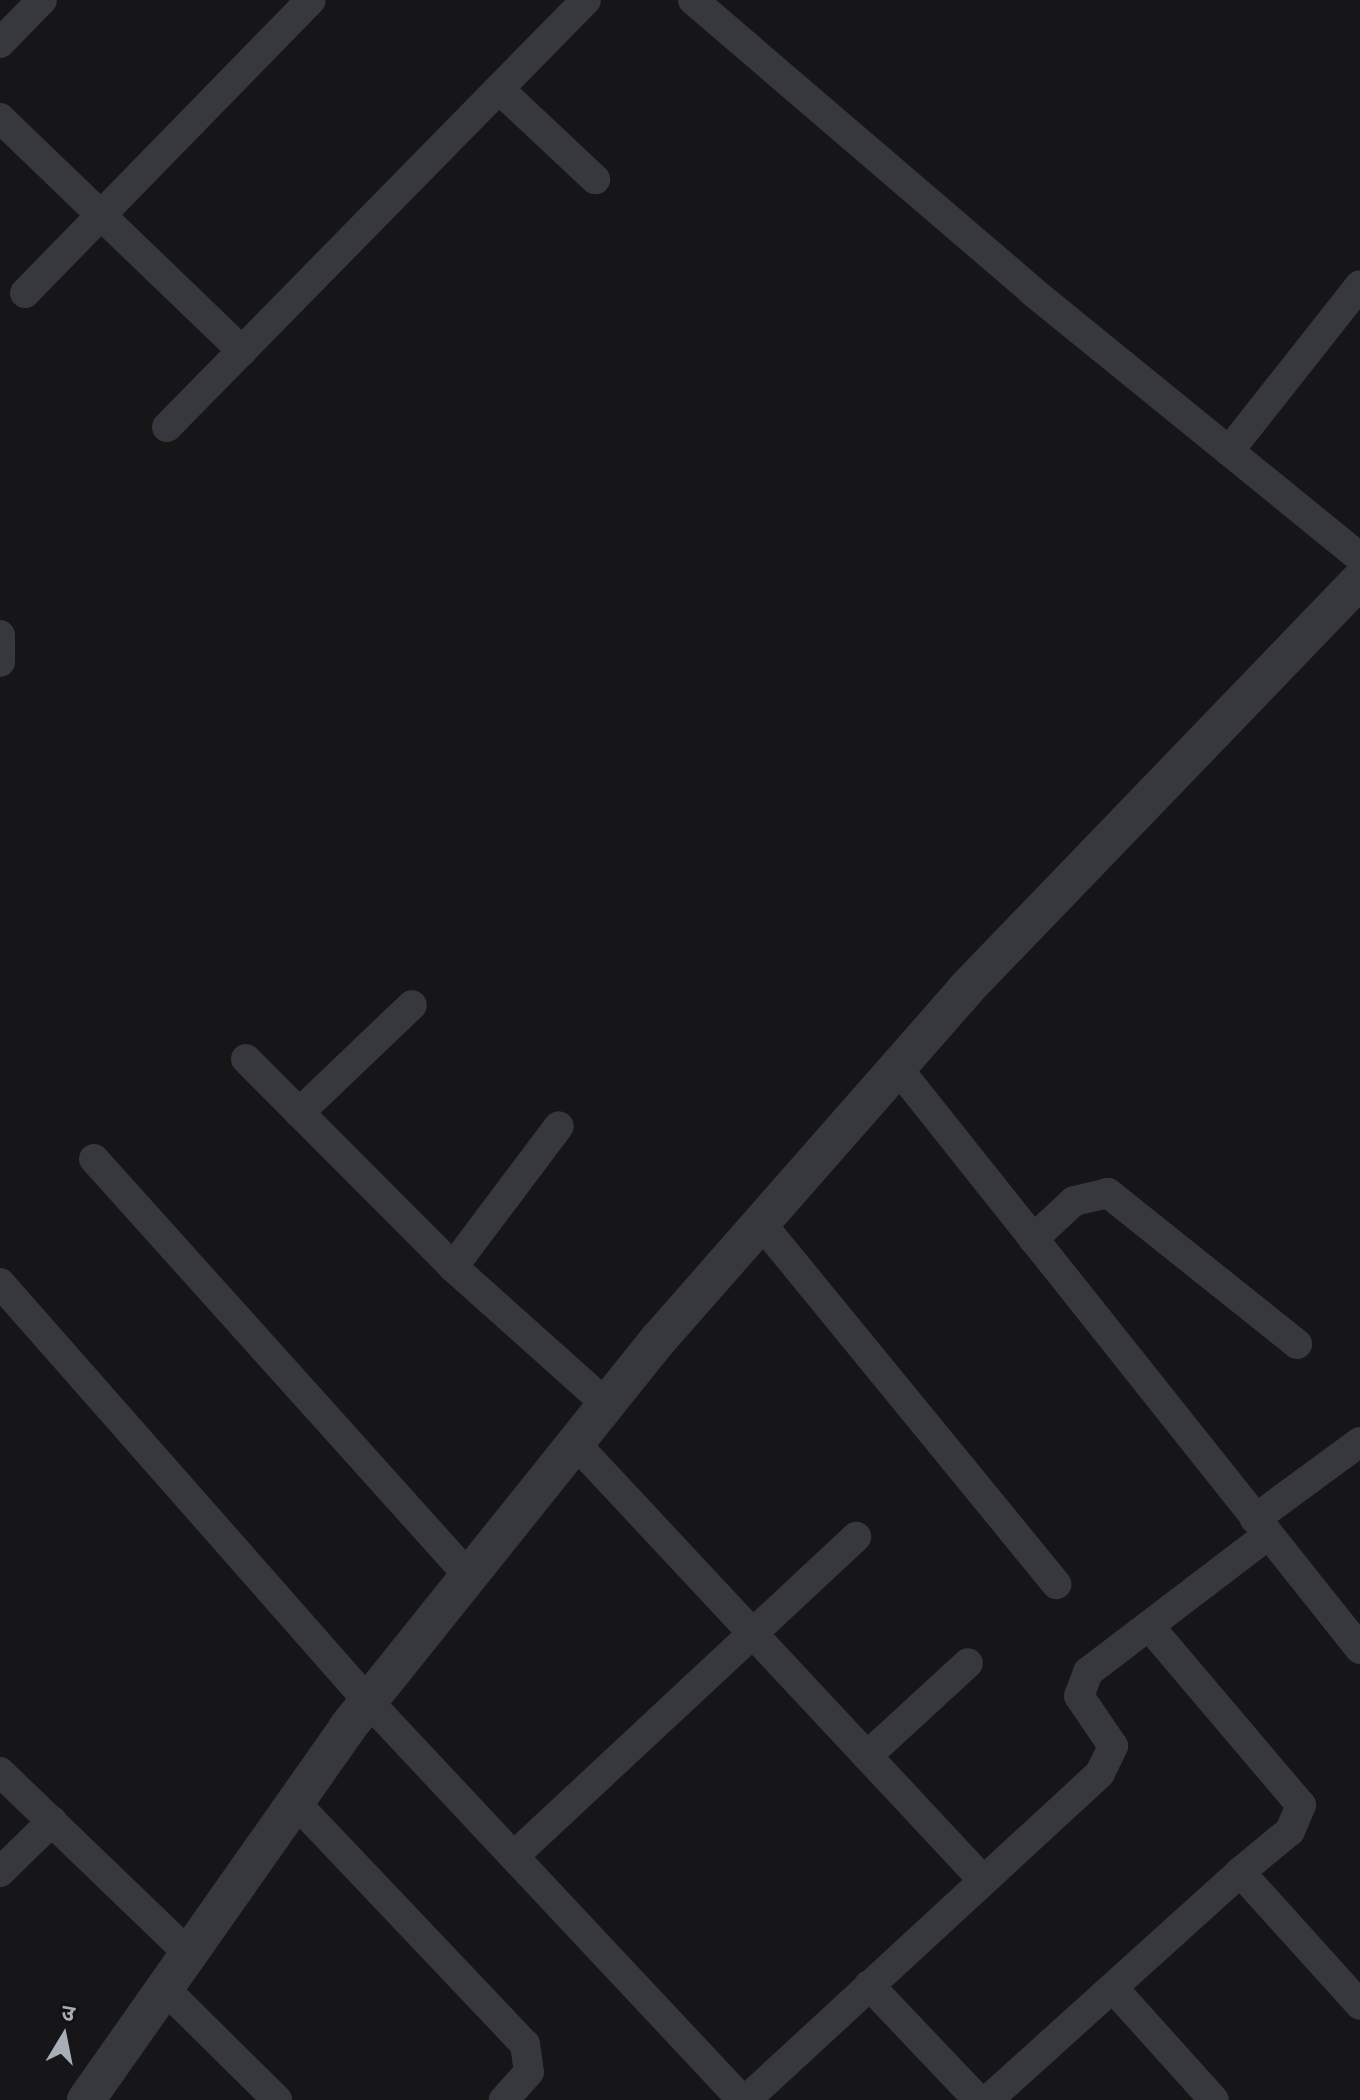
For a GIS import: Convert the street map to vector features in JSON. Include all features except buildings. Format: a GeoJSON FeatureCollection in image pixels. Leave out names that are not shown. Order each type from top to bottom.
{"type":"FeatureCollection","features":[{"type":"Feature","properties":{"kind":"street"},"geometry":{"type":"LineString","coordinates":[[0,43],[42,0]]}},
{"type":"Feature","properties":{"kind":"street"},"geometry":{"type":"LineString","coordinates":[[25,293],[311,0]]}},
{"type":"Feature","properties":{"kind":"street"},"geometry":{"type":"LineString","coordinates":[[167,427],[586,0]]}},
{"type":"Feature","properties":{"kind":"street"},"geometry":{"type":"LineString","coordinates":[[693,0],[1360,558]]}},
{"type":"Feature","properties":{"kind":"street"},"geometry":{"type":"LineString","coordinates":[[499,89],[595,179]]}},
{"type":"Feature","properties":{"kind":"street"},"geometry":{"type":"LineString","coordinates":[[0,118],[242,351]]}},
{"type":"Feature","properties":{"kind":"street"},"geometry":{"type":"LineString","coordinates":[[1229,451],[1360,285]]}},
{"type":"Feature","properties":{"kind":"street"},"geometry":{"type":"LineString","coordinates":[[86,2100],[186,1951],[368,1701],[574,1442],[896,1066],[1360,580]]}},
{"type":"Feature","properties":{"kind":"street"},"geometry":{"type":"LineString","coordinates":[[0,635],[0,662]]}},
{"type":"Feature","properties":{"kind":"street"},"geometry":{"type":"LineString","coordinates":[[299,1113],[412,1005]]}},
{"type":"Feature","properties":{"kind":"street"},"geometry":{"type":"LineString","coordinates":[[246,1059],[453,1267],[606,1404]]}},
{"type":"Feature","properties":{"kind":"street"},"geometry":{"type":"LineString","coordinates":[[896,1066],[1360,1649]]}},
{"type":"Feature","properties":{"kind":"street"},"geometry":{"type":"LineString","coordinates":[[453,1267],[559,1126]]}},
{"type":"Feature","properties":{"kind":"street"},"geometry":{"type":"LineString","coordinates":[[94,1159],[467,1574]]}},
{"type":"Feature","properties":{"kind":"street"},"geometry":{"type":"LineString","coordinates":[[1033,1239],[1074,1201],[1108,1193],[1297,1344]]}},
{"type":"Feature","properties":{"kind":"street"},"geometry":{"type":"LineString","coordinates":[[760,1222],[1056,1584]]}},
{"type":"Feature","properties":{"kind":"street"},"geometry":{"type":"LineString","coordinates":[[0,1283],[368,1701],[744,2100],[1110,1760],[1109,1734],[1085,1708],[1080,1682],[1360,1442]]}},
{"type":"Feature","properties":{"kind":"street"},"geometry":{"type":"LineString","coordinates":[[574,1442],[982,1879]]}},
{"type":"Feature","properties":{"kind":"street"},"geometry":{"type":"LineString","coordinates":[[514,1856],[856,1537]]}},
{"type":"Feature","properties":{"kind":"street"},"geometry":{"type":"LineString","coordinates":[[988,2100],[1240,1872],[1290,1831],[1301,1805],[1149,1626]]}},
{"type":"Feature","properties":{"kind":"street"},"geometry":{"type":"LineString","coordinates":[[867,1756],[968,1663]]}},
{"type":"Feature","properties":{"kind":"street"},"geometry":{"type":"LineString","coordinates":[[0,1772],[186,1951]]}},
{"type":"Feature","properties":{"kind":"street"},"geometry":{"type":"LineString","coordinates":[[294,1801],[525,2044],[529,2072],[504,2100]]}},
{"type":"Feature","properties":{"kind":"street"},"geometry":{"type":"LineString","coordinates":[[0,1872],[52,1821]]}},
{"type":"Feature","properties":{"kind":"street"},"geometry":{"type":"LineString","coordinates":[[1240,1872],[1360,2005]]}},
{"type":"Feature","properties":{"kind":"street"},"geometry":{"type":"LineString","coordinates":[[869,1985],[978,2100]]}},
{"type":"Feature","properties":{"kind":"street"},"geometry":{"type":"LineString","coordinates":[[162,1986],[277,2100]]}},
{"type":"Feature","properties":{"kind":"street"},"geometry":{"type":"LineString","coordinates":[[1114,1989],[1214,2100]]}}]}
